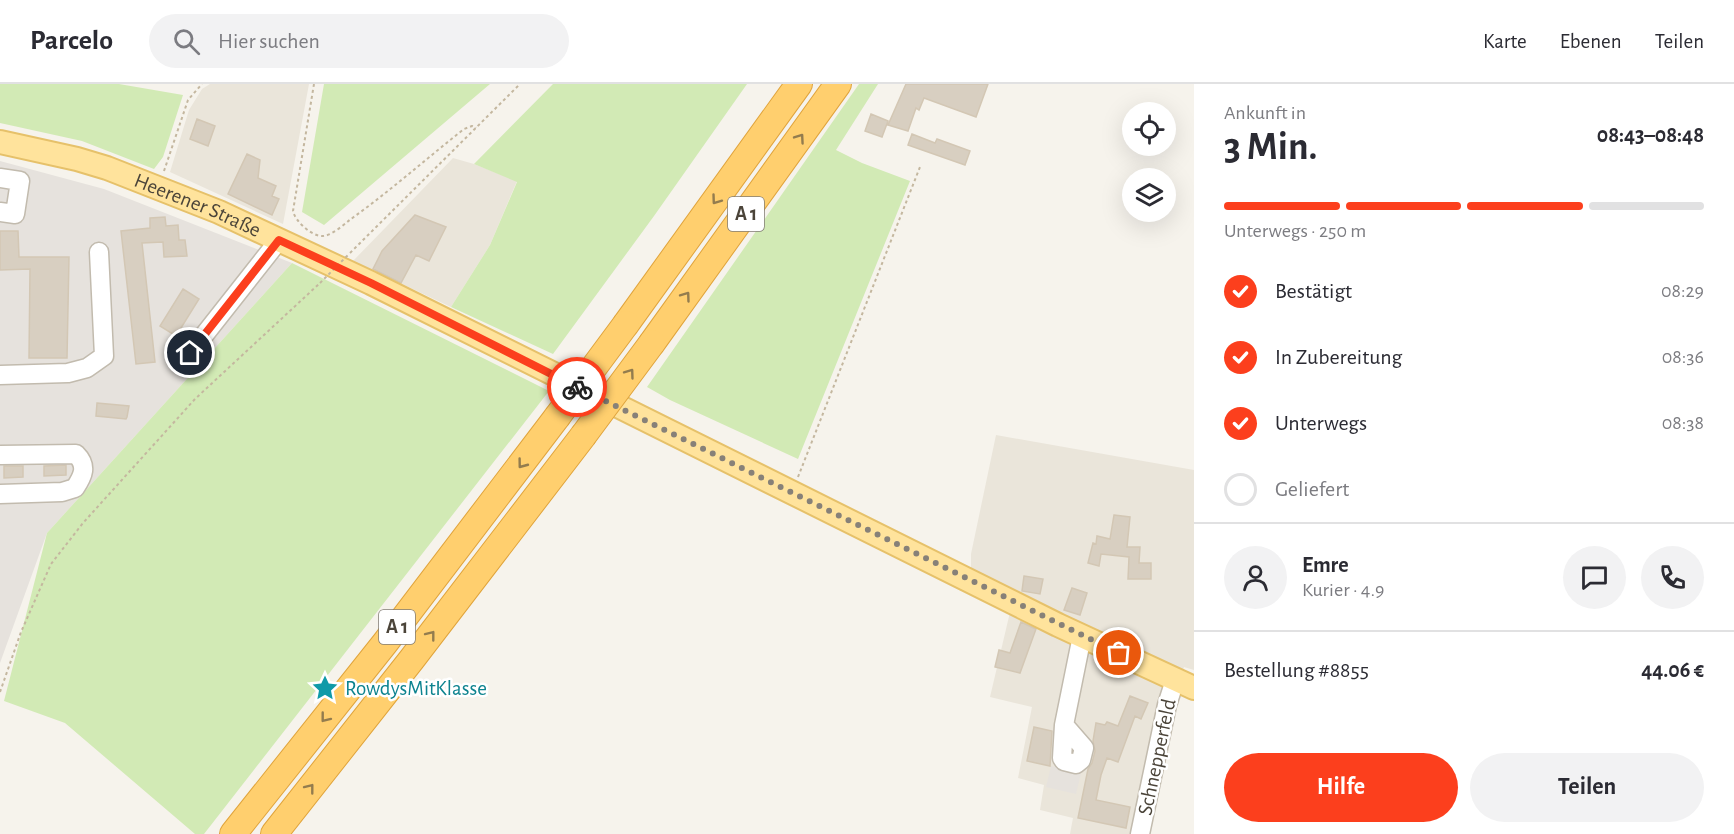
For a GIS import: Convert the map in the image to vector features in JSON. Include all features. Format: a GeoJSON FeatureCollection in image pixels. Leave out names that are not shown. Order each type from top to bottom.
{"type":"FeatureCollection","features":[{"type":"Feature","properties":{"kind":"highway","name":"A 1"},"geometry":{"type":"LineString","coordinates":[[233,834],[385,643],[557,417],[799,84]]}},
{"type":"Feature","properties":{"kind":"highway","name":"A 1"},"geometry":{"type":"LineString","coordinates":[[274,834],[583,436],[838,84]]}},
{"type":"Feature","properties":{"kind":"main road","name":"Heerener Straße"},"geometry":{"type":"LineString","coordinates":[[0,142],[77,159],[158,187],[219,212],[371,283],[1082,636],[1184,684]]}},
{"type":"Feature","properties":{"kind":"street"},"geometry":{"type":"LineString","coordinates":[[0,178],[20,181],[15,214],[0,212]]}},
{"type":"Feature","properties":{"kind":"street"},"geometry":{"type":"LineString","coordinates":[[190,353],[279,240]]}},
{"type":"Feature","properties":{"kind":"street"},"geometry":{"type":"LineString","coordinates":[[0,375],[68,373],[87,368],[104,356],[99,252]]}},
{"type":"Feature","properties":{"kind":"street"},"geometry":{"type":"LineString","coordinates":[[0,455],[76,454],[85,470],[75,488],[62,492],[0,494]]}},
{"type":"Feature","properties":{"kind":"street"},"geometry":{"type":"LineString","coordinates":[[1064,725],[1082,636]]}},
{"type":"Feature","properties":{"kind":"street","name":"Schnepperfeld"},"geometry":{"type":"LineString","coordinates":[[1140,834],[1167,705],[1184,684]]}},
{"type":"Feature","properties":{"kind":"path"},"geometry":{"type":"LineString","coordinates":[[158,187],[188,100],[202,84]]}},
{"type":"Feature","properties":{"kind":"path"},"geometry":{"type":"LineString","coordinates":[[314,84],[292,211],[299,222],[318,236],[325,236],[364,210],[468,126],[476,128]]}},
{"type":"Feature","properties":{"kind":"path"},"geometry":{"type":"LineString","coordinates":[[0,692],[21,632],[51,564],[83,522],[195,399],[320,283],[520,84]]}},
{"type":"Feature","properties":{"kind":"path"},"geometry":{"type":"LineString","coordinates":[[792,492],[920,167]]}},
{"type":"Feature","properties":{"kind":"shaded area"},"geometry":{"type":"Polygon","coordinates":[[[210,84],[309,84],[283,224],[170,172],[189,110],[202,89],[210,84]]]}},
{"type":"Feature","properties":{"kind":"shaded area"},"geometry":{"type":"Polygon","coordinates":[[[453,158],[517,181],[490,245],[451,307],[353,261],[453,158]]]}},
{"type":"Feature","properties":{"kind":"shaded area"},"geometry":{"type":"Polygon","coordinates":[[[0,161],[104,189],[292,263],[47,533],[0,663],[0,161]]]}},
{"type":"Feature","properties":{"kind":"shaded area"},"geometry":{"type":"Polygon","coordinates":[[[996,435],[1194,470],[1194,670],[1184,667],[1173,699],[1145,834],[1070,834],[1073,818],[1040,810],[1044,785],[1018,778],[1032,707],[990,697],[1015,591],[971,568],[971,554],[996,435]]]}},
{"type":"Feature","properties":{"kind":"shaded area"},"geometry":{"type":"Polygon","coordinates":[[[1051,766],[1081,773],[1076,794],[1046,787],[1051,766]]]}},
{"type":"Feature","properties":{"kind":"green space"},"geometry":{"type":"Polygon","coordinates":[[[0,84],[119,84],[183,95],[163,157],[154,169],[82,141],[0,123],[0,84]]]}},
{"type":"Feature","properties":{"kind":"green space"},"geometry":{"type":"Polygon","coordinates":[[[324,84],[490,84],[324,225],[302,212],[324,84]]]}},
{"type":"Feature","properties":{"kind":"green space"},"geometry":{"type":"Polygon","coordinates":[[[553,84],[747,84],[553,354],[451,307],[490,245],[517,182],[474,164],[553,84]]]}},
{"type":"Feature","properties":{"kind":"green space"},"geometry":{"type":"Polygon","coordinates":[[[859,84],[878,84],[836,150],[862,163],[910,181],[798,459],[670,400],[647,387],[859,84]]]}},
{"type":"Feature","properties":{"kind":"green space"},"geometry":{"type":"Polygon","coordinates":[[[292,263],[549,391],[204,834],[195,834],[65,723],[4,701],[47,533],[292,263]]]}},
{"type":"Feature","properties":{"kind":"building"},"geometry":{"type":"Polygon","coordinates":[[[906,84],[988,84],[976,117],[924,98],[919,110],[916,108],[908,131],[888,125],[906,84]]]}},
{"type":"Feature","properties":{"kind":"building"},"geometry":{"type":"Polygon","coordinates":[[[871,114],[888,121],[882,137],[865,131],[871,114]]]}},
{"type":"Feature","properties":{"kind":"building"},"geometry":{"type":"Polygon","coordinates":[[[197,119],[215,126],[208,146],[190,139],[197,119]]]}},
{"type":"Feature","properties":{"kind":"building"},"geometry":{"type":"Polygon","coordinates":[[[912,134],[935,143],[937,139],[970,151],[965,165],[908,145],[912,134]]]}},
{"type":"Feature","properties":{"kind":"building"},"geometry":{"type":"Polygon","coordinates":[[[247,154],[260,160],[258,178],[276,186],[272,196],[279,199],[272,215],[228,194],[247,154]]]}},
{"type":"Feature","properties":{"kind":"building"},"geometry":{"type":"Polygon","coordinates":[[[415,215],[446,227],[429,261],[416,255],[401,283],[373,269],[382,251],[415,215]]]}},
{"type":"Feature","properties":{"kind":"building"},"geometry":{"type":"Polygon","coordinates":[[[165,217],[166,226],[178,225],[179,240],[185,240],[187,256],[164,257],[163,242],[142,243],[155,362],[136,364],[121,231],[150,228],[150,218],[165,217]]]}},
{"type":"Feature","properties":{"kind":"building"},"geometry":{"type":"Polygon","coordinates":[[[0,231],[18,231],[19,257],[69,257],[67,358],[29,358],[30,269],[0,270],[0,231]]]}},
{"type":"Feature","properties":{"kind":"building"},"geometry":{"type":"Polygon","coordinates":[[[183,289],[199,299],[176,336],[160,326],[183,289]]]}},
{"type":"Feature","properties":{"kind":"building"},"geometry":{"type":"Polygon","coordinates":[[[97,403],[129,406],[126,419],[96,416],[97,403]]]}},
{"type":"Feature","properties":{"kind":"building"},"geometry":{"type":"Polygon","coordinates":[[[66,465],[66,475],[44,476],[44,466],[66,465]]]}},
{"type":"Feature","properties":{"kind":"building"},"geometry":{"type":"Polygon","coordinates":[[[4,466],[23,466],[23,477],[4,478],[4,466]]]}},
{"type":"Feature","properties":{"kind":"building"},"geometry":{"type":"Polygon","coordinates":[[[1114,515],[1130,517],[1127,547],[1140,547],[1139,563],[1151,563],[1151,579],[1128,579],[1129,557],[1101,554],[1099,566],[1088,563],[1097,536],[1110,539],[1114,515]]]}},
{"type":"Feature","properties":{"kind":"building"},"geometry":{"type":"Polygon","coordinates":[[[1024,576],[1043,579],[1040,594],[1022,591],[1024,576]]]}},
{"type":"Feature","properties":{"kind":"building"},"geometry":{"type":"Polygon","coordinates":[[[1072,588],[1087,593],[1080,615],[1064,610],[1072,588]]]}},
{"type":"Feature","properties":{"kind":"building"},"geometry":{"type":"Polygon","coordinates":[[[1021,622],[1036,629],[1020,673],[995,667],[999,650],[1010,653],[1021,622]]]}},
{"type":"Feature","properties":{"kind":"building"},"geometry":{"type":"Polygon","coordinates":[[[1130,696],[1148,703],[1141,719],[1135,716],[1118,762],[1107,758],[1096,800],[1130,807],[1126,828],[1078,818],[1088,769],[1095,751],[1093,741],[1096,723],[1105,725],[1107,722],[1118,726],[1130,696]]]}},
{"type":"Feature","properties":{"kind":"building"},"geometry":{"type":"Polygon","coordinates":[[[1034,727],[1052,731],[1050,766],[1027,761],[1034,727]]]}},
{"type":"Feature","properties":{"kind":"way so far"},"geometry":{"type":"LineString","coordinates":[[577,387],[1119,653]]}},
{"type":"Feature","properties":{"kind":"place","name":"RowdysMitKlasse"},"geometry":{"type":"Point","coordinates":[325,688]}},
{"type":"Feature","properties":{"kind":"route"},"geometry":{"type":"LineString","coordinates":[[190,353],[279,240],[371,283],[577,387]]}}]}
